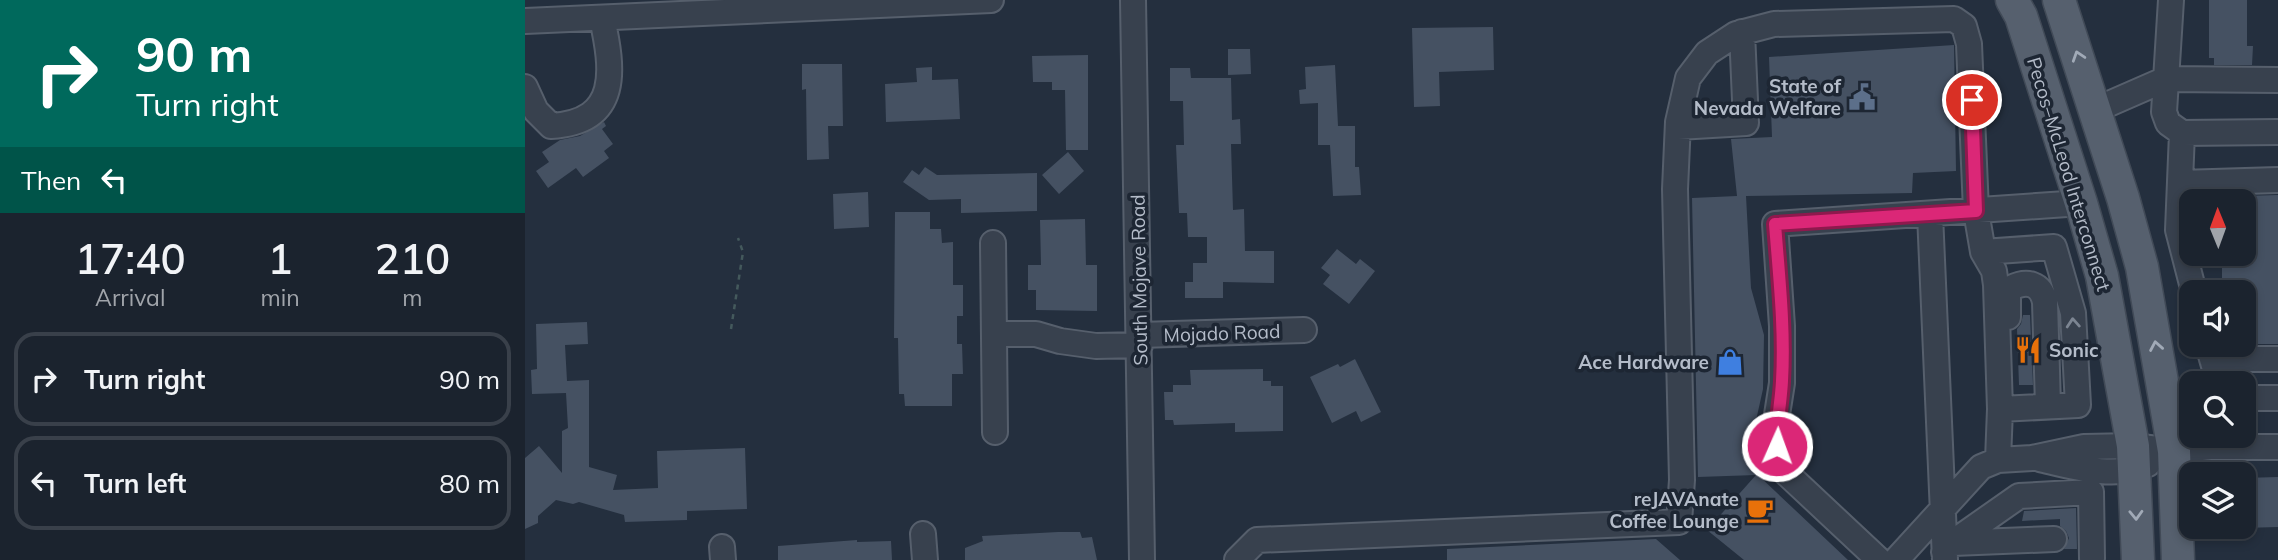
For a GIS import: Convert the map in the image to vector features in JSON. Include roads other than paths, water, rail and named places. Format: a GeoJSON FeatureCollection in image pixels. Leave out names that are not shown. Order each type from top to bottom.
{"type":"FeatureCollection","features":[{"type":"Feature","properties":{"kind":"main road","name":"Pecos–McLeod Interconnect"},"geometry":{"type":"LineString","coordinates":[[2012,0],[2021,16],[2102,276],[2134,458],[2138,560]]}},
{"type":"Feature","properties":{"kind":"main road"},"geometry":{"type":"LineString","coordinates":[[2034,0],[2035,4],[2046,6],[2057,0],[2095,110],[2142,267],[2174,451],[2178,560]]}},
{"type":"Feature","properties":{"kind":"street"},"geometry":{"type":"LineString","coordinates":[[525,21],[615,11],[991,0]]}},
{"type":"Feature","properties":{"kind":"street","name":"South Mojave Road"},"geometry":{"type":"LineString","coordinates":[[1133,0],[1142,560]]}},
{"type":"Feature","properties":{"kind":"street"},"geometry":{"type":"LineString","coordinates":[[2171,0],[2164,112],[2168,123],[2182,133],[2278,132]]}},
{"type":"Feature","properties":{"kind":"street"},"geometry":{"type":"LineString","coordinates":[[525,86],[536,111],[551,126],[569,125],[591,114],[603,104],[608,78],[608,45],[615,11]]}},
{"type":"Feature","properties":{"kind":"street"},"geometry":{"type":"LineString","coordinates":[[1237,560],[1257,540],[1679,522],[1682,480],[1675,188],[1678,127],[1688,78],[1707,53],[1742,32],[1774,24],[1954,19],[1964,26],[1969,44],[1976,211],[1983,252],[1994,271],[2006,409]]}},
{"type":"Feature","properties":{"kind":"street"},"geometry":{"type":"LineString","coordinates":[[1678,127],[1746,123],[1742,32]]}},
{"type":"Feature","properties":{"kind":"street"},"geometry":{"type":"LineString","coordinates":[[2095,110],[2166,79],[2278,80]]}},
{"type":"Feature","properties":{"kind":"street"},"geometry":{"type":"LineString","coordinates":[[2182,133],[2178,230],[2191,280]]}},
{"type":"Feature","properties":{"kind":"street"},"geometry":{"type":"LineString","coordinates":[[2180,183],[2278,180]]}},
{"type":"Feature","properties":{"kind":"street"},"geometry":{"type":"LineString","coordinates":[[1879,560],[1785,472],[1777,446],[1776,421],[1782,372],[1775,224],[2081,203]]}},
{"type":"Feature","properties":{"kind":"street"},"geometry":{"type":"LineString","coordinates":[[1930,214],[1942,510],[1947,552]]}},
{"type":"Feature","properties":{"kind":"street"},"geometry":{"type":"LineString","coordinates":[[993,243],[995,432]]}},
{"type":"Feature","properties":{"kind":"street"},"geometry":{"type":"LineString","coordinates":[[1983,252],[2054,247],[2073,313],[2078,405],[2006,409]]}},
{"type":"Feature","properties":{"kind":"street"},"geometry":{"type":"LineString","coordinates":[[1998,460],[2006,409],[2008,295],[2011,288],[2025,283],[2038,286],[2043,292],[2045,302],[2048,407]]}},
{"type":"Feature","properties":{"kind":"street","name":"Mojado Road"},"geometry":{"type":"LineString","coordinates":[[994,334],[1036,334],[1060,341],[1096,346],[1140,340],[1304,330]]}},
{"type":"Feature","properties":{"kind":"street"},"geometry":{"type":"LineString","coordinates":[[2256,357],[2278,359]]}},
{"type":"Feature","properties":{"kind":"street"},"geometry":{"type":"LineString","coordinates":[[2256,398],[2278,398]]}},
{"type":"Feature","properties":{"kind":"street"},"geometry":{"type":"LineString","coordinates":[[2256,445],[2278,447]]}},
{"type":"Feature","properties":{"kind":"street"},"geometry":{"type":"LineString","coordinates":[[1896,560],[1981,467],[1998,460],[2032,458],[2092,470],[2134,458],[2189,448]]}},
{"type":"Feature","properties":{"kind":"street"},"geometry":{"type":"LineString","coordinates":[[1947,552],[2019,496],[2091,492],[2092,558]]}},
{"type":"Feature","properties":{"kind":"street"},"geometry":{"type":"LineString","coordinates":[[923,534],[925,560]]}},
{"type":"Feature","properties":{"kind":"street"},"geometry":{"type":"LineString","coordinates":[[1947,552],[2054,539]]}},
{"type":"Feature","properties":{"kind":"place","name":"State of Nevada Welfare"},"geometry":{"type":"Point","coordinates":[1862,97]}},
{"type":"Feature","properties":{"kind":"place","name":"Sonic"},"geometry":{"type":"Point","coordinates":[2028,350]}},
{"type":"Feature","properties":{"kind":"place","name":"Ace Hardware"},"geometry":{"type":"Point","coordinates":[1730,362]}},
{"type":"Feature","properties":{"kind":"place","name":"reJAVAnate Coffee Lounge"},"geometry":{"type":"Point","coordinates":[1760,510]}}]}
